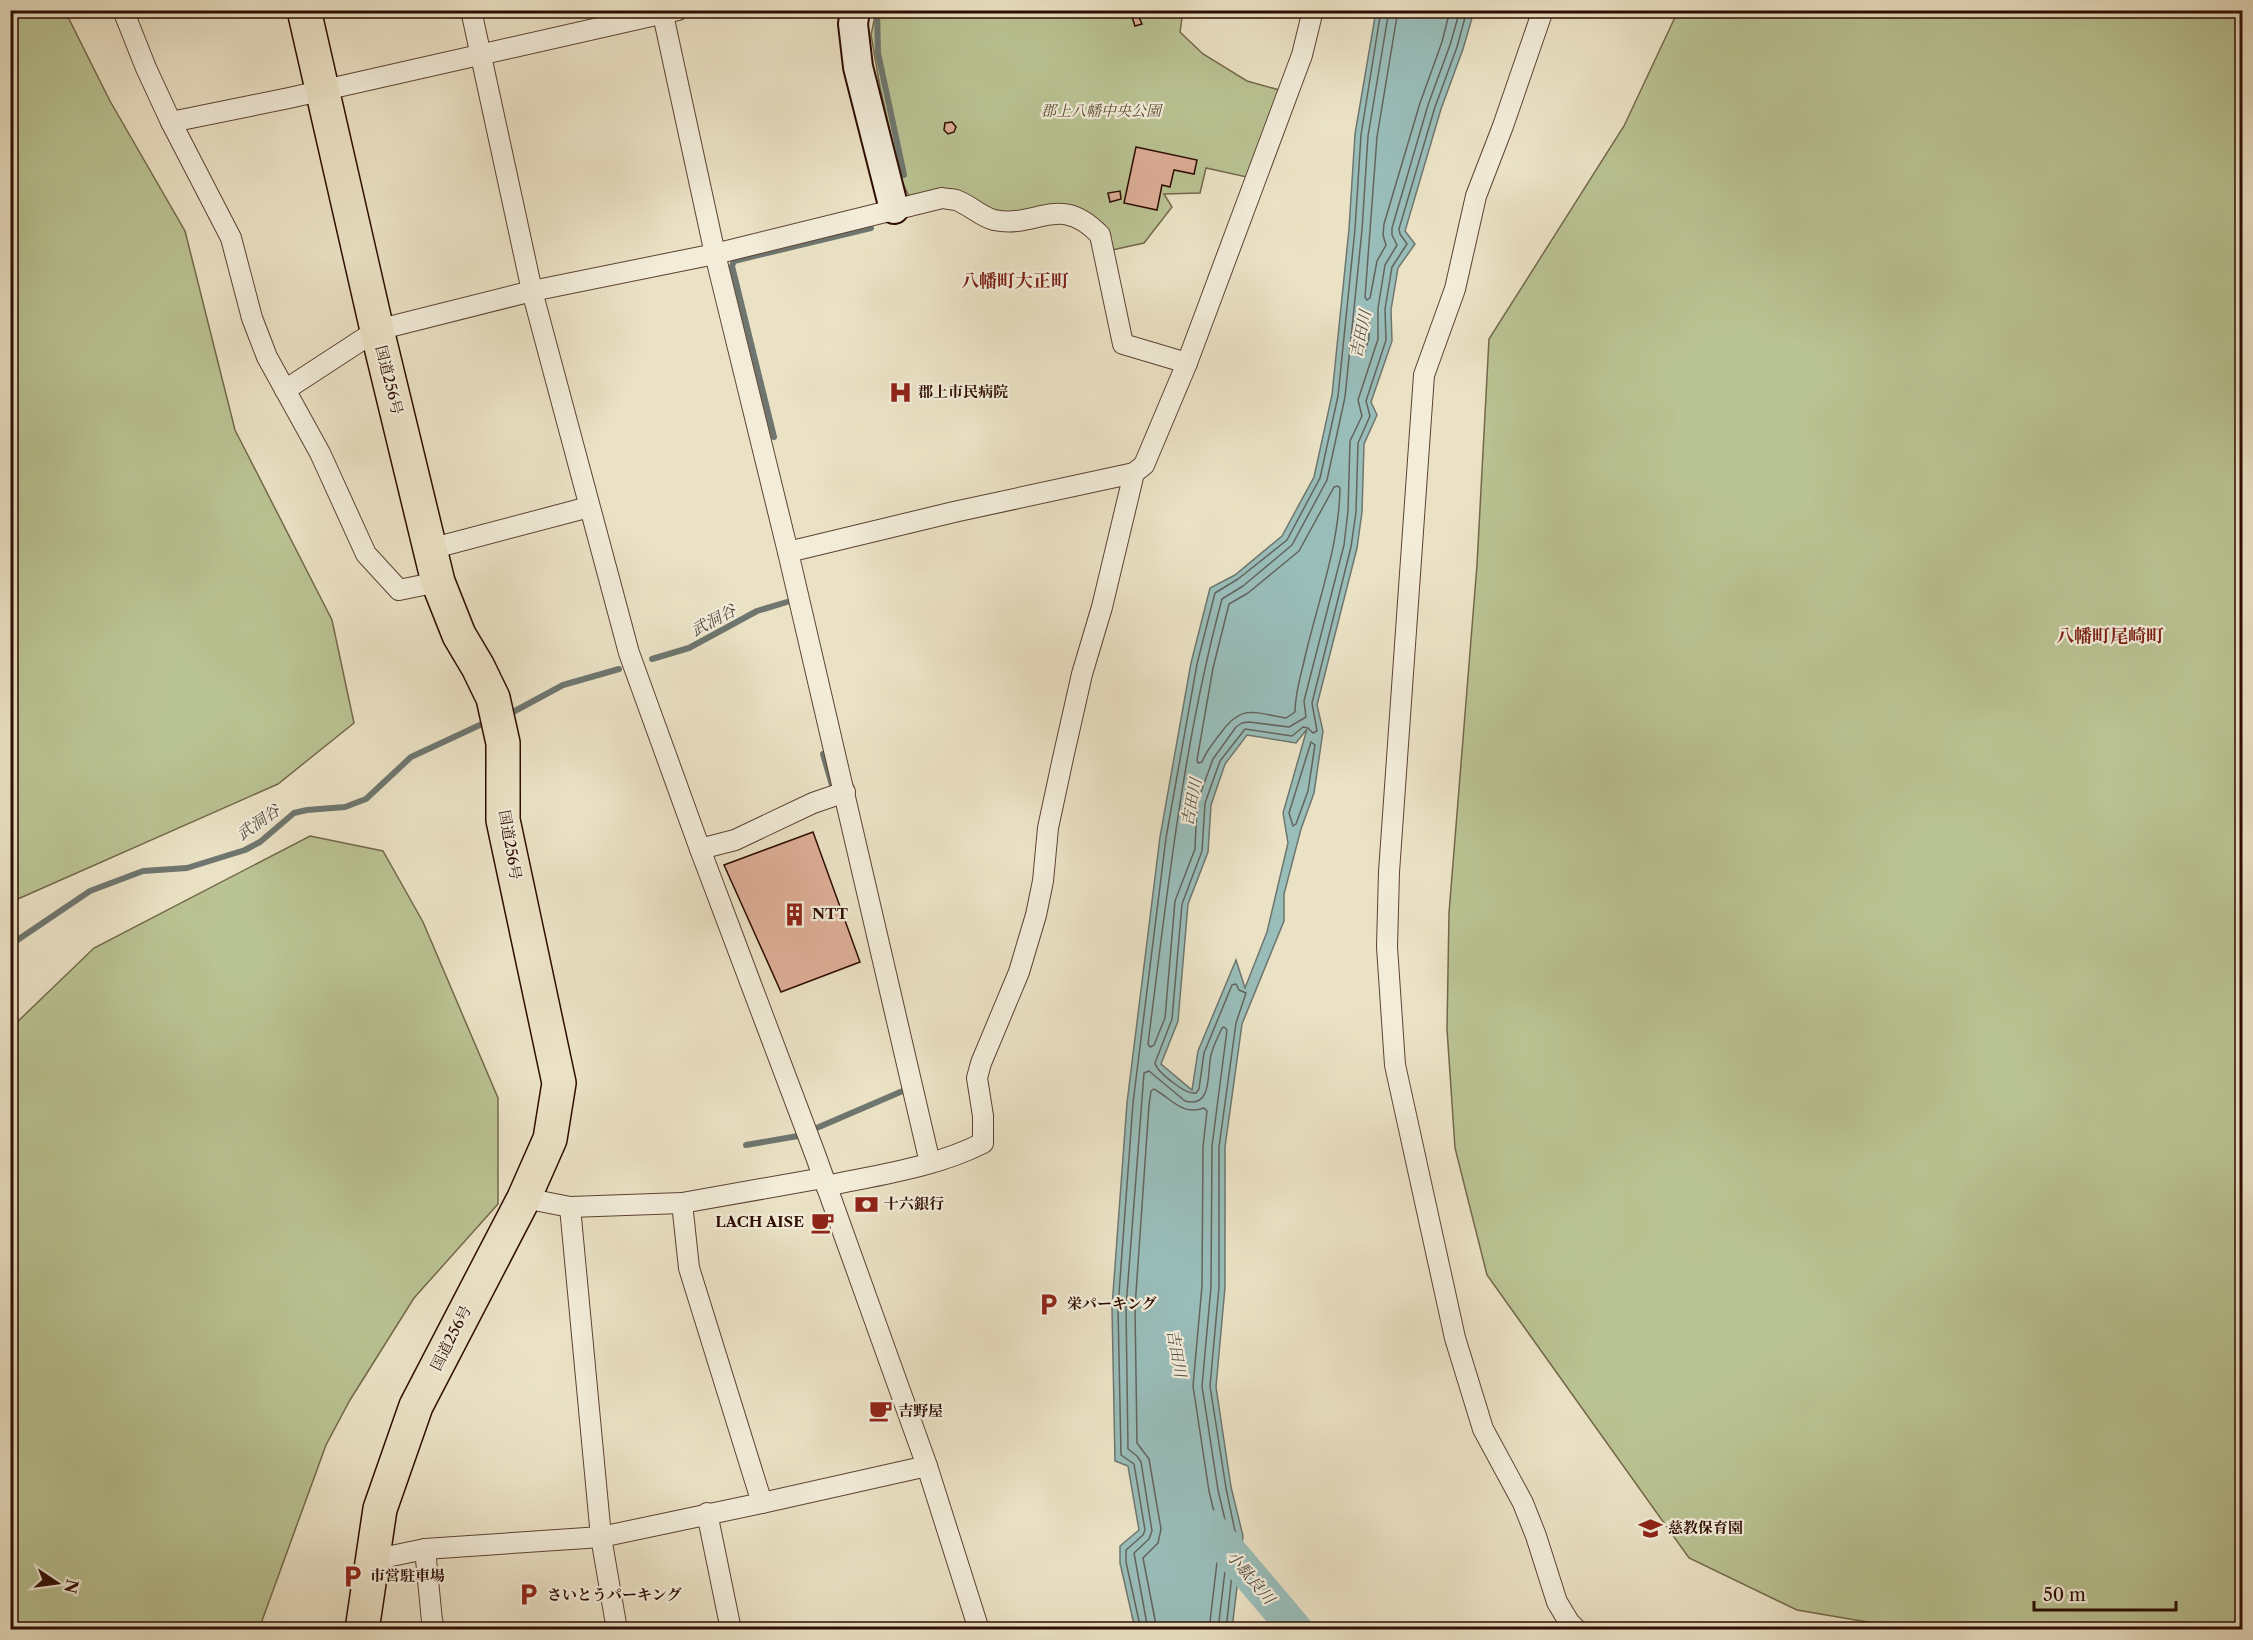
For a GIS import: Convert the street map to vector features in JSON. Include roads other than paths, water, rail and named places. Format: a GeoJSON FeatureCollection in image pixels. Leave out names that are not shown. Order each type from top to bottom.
{"type":"FeatureCollection","features":[{"type":"Feature","properties":{"kind":"highway","name":"国道256号"},"geometry":{"type":"LineString","coordinates":[[304,10],[377,330],[438,582],[459,635],[494,698],[503,742],[503,820],[559,1083],[550,1139],[524,1198],[417,1406],[380,1509],[362,1629]]}},
{"type":"Feature","properties":{"kind":"street"},"geometry":{"type":"LineString","coordinates":[[123,10],[171,122],[231,238],[252,318],[267,357],[320,453],[366,554],[399,590],[438,582]]}},
{"type":"Feature","properties":{"kind":"street"},"geometry":{"type":"LineString","coordinates":[[471,10],[532,291],[629,653],[825,1182],[927,1466],[979,1629]]}},
{"type":"Feature","properties":{"kind":"street"},"geometry":{"type":"LineString","coordinates":[[855,10],[858,67],[894,209]]}},
{"type":"Feature","properties":{"kind":"street"},"geometry":{"type":"LineString","coordinates":[[788,552],[954,512],[1134,473],[1144,465],[1187,363],[1302,55],[1313,10]]}},
{"type":"Feature","properties":{"kind":"street"},"geometry":{"type":"LineString","coordinates":[[1543,10],[1476,196],[1455,289],[1425,375],[1390,860],[1387,947],[1395,1065],[1455,1338],[1483,1429],[1523,1503],[1557,1602],[1569,1622],[1577,1629]]}},
{"type":"Feature","properties":{"kind":"street"},"geometry":{"type":"LineString","coordinates":[[171,122],[668,12],[715,254],[845,792],[930,1163]]}},
{"type":"Feature","properties":{"kind":"street"},"geometry":{"type":"LineString","coordinates":[[285,390],[377,330],[532,291],[715,254],[942,198],[957,200],[992,220],[1007,222],[1059,213],[1074,215],[1088,222],[1100,235],[1123,344],[1187,363]]}},
{"type":"Feature","properties":{"kind":"street"},"geometry":{"type":"LineString","coordinates":[[524,1198],[570,1207],[682,1203],[825,1182],[930,1163],[969,1151],[983,1143],[983,1116],[977,1078],[981,1063],[1019,972],[1036,915],[1043,881],[1048,828],[1063,758],[1082,674],[1102,608],[1134,473]]}},
{"type":"Feature","properties":{"kind":"street"},"geometry":{"type":"LineString","coordinates":[[430,549],[589,507]]}},
{"type":"Feature","properties":{"kind":"street"},"geometry":{"type":"LineString","coordinates":[[700,849],[735,840],[813,803],[845,792]]}},
{"type":"Feature","properties":{"kind":"street"},"geometry":{"type":"LineString","coordinates":[[682,1203],[689,1268],[762,1503]]}},
{"type":"Feature","properties":{"kind":"street"},"geometry":{"type":"LineString","coordinates":[[570,1207],[602,1537],[617,1629]]}},
{"type":"Feature","properties":{"kind":"street"},"geometry":{"type":"LineString","coordinates":[[372,1560],[425,1549],[602,1537],[927,1466]]}},
{"type":"Feature","properties":{"kind":"street"},"geometry":{"type":"LineString","coordinates":[[707,1514],[730,1629]]}},
{"type":"Feature","properties":{"kind":"street"},"geometry":{"type":"LineString","coordinates":[[425,1549],[432,1621],[435,1629]]}},
{"type":"Feature","properties":{"kind":"water","name":"吉田川"},"geometry":{"type":"Polygon","coordinates":[[[1376,11],[1474,11],[1441,109],[1405,231],[1415,244],[1398,268],[1391,310],[1392,341],[1371,402],[1377,415],[1364,444],[1362,512],[1357,548],[1317,705],[1323,731],[1314,793],[1301,829],[1284,894],[1284,921],[1242,1024],[1225,1147],[1225,1287],[1216,1387],[1231,1487],[1243,1536],[1232,1629],[1135,1629],[1120,1563],[1120,1546],[1139,1530],[1128,1466],[1115,1461],[1112,1307],[1127,1103],[1160,837],[1191,663],[1210,588],[1235,575],[1282,536],[1314,477],[1332,395],[1349,229],[1355,134],[1376,11]],[[1307,729],[1296,743],[1247,735],[1225,764],[1211,805],[1208,852],[1188,904],[1178,1021],[1161,1064],[1192,1090],[1198,1051],[1236,960],[1245,988],[1267,932],[1288,843],[1283,813],[1307,729]]]}},
{"type":"Feature","properties":{"kind":"waterway"},"geometry":{"type":"LineString","coordinates":[[877,10],[878,53],[904,175]]}},
{"type":"Feature","properties":{"kind":"waterway"},"geometry":{"type":"LineString","coordinates":[[774,437],[732,266],[734,261],[871,228]]}},
{"type":"Feature","properties":{"kind":"waterway","name":"武洞谷"},"geometry":{"type":"LineString","coordinates":[[652,659],[689,648],[757,611],[787,602]]}},
{"type":"Feature","properties":{"kind":"waterway","name":"武洞谷"},"geometry":{"type":"LineString","coordinates":[[513,712],[563,685],[619,669]]}},
{"type":"Feature","properties":{"kind":"waterway","name":"武洞谷"},"geometry":{"type":"LineString","coordinates":[[10,945],[90,891],[143,871],[187,868],[245,850],[260,842],[294,813],[345,807],[366,799],[411,757],[482,724]]}},
{"type":"Feature","properties":{"kind":"waterway"},"geometry":{"type":"LineString","coordinates":[[823,754],[832,785]]}},
{"type":"Feature","properties":{"kind":"waterway"},"geometry":{"type":"LineString","coordinates":[[746,1145],[798,1136],[905,1090]]}},
{"type":"Feature","properties":{"kind":"waterway","name":"小駄良川"},"geometry":{"type":"LineString","coordinates":[[1209,1527],[1296,1630]]}},
{"type":"Feature","properties":{"kind":"place","name":"郡上市民病院"},"geometry":{"type":"Point","coordinates":[900,392]}},
{"type":"Feature","properties":{"kind":"place","name":"NTT"},"geometry":{"type":"Point","coordinates":[794,914]}},
{"type":"Feature","properties":{"kind":"place","name":"十六銀行"},"geometry":{"type":"Point","coordinates":[866,1204]}},
{"type":"Feature","properties":{"kind":"place","name":"LACH AISE"},"geometry":{"type":"Point","coordinates":[822,1222]}},
{"type":"Feature","properties":{"kind":"place","name":"栄パーキング"},"geometry":{"type":"Point","coordinates":[1049,1304]}},
{"type":"Feature","properties":{"kind":"place","name":"吉野屋"},"geometry":{"type":"Point","coordinates":[880,1411]}},
{"type":"Feature","properties":{"kind":"place","name":"慈教保育園"},"geometry":{"type":"Point","coordinates":[1650,1528]}},
{"type":"Feature","properties":{"kind":"place","name":"市営駐車場"},"geometry":{"type":"Point","coordinates":[352,1576]}},
{"type":"Feature","properties":{"kind":"place","name":"さいとうパーキング"},"geometry":{"type":"Point","coordinates":[529,1595]}},
{"type":"Feature","properties":{"kind":"district","name":"八幡町大正町"},"geometry":{"type":"Point","coordinates":[1015,281]}},
{"type":"Feature","properties":{"kind":"district","name":"八幡町尾崎町"},"geometry":{"type":"Point","coordinates":[2110,636]}},
{"type":"Feature","properties":{"kind":"park label","name":"郡上八幡中央公園"},"geometry":{"type":"Point","coordinates":[1101,111]}}]}
